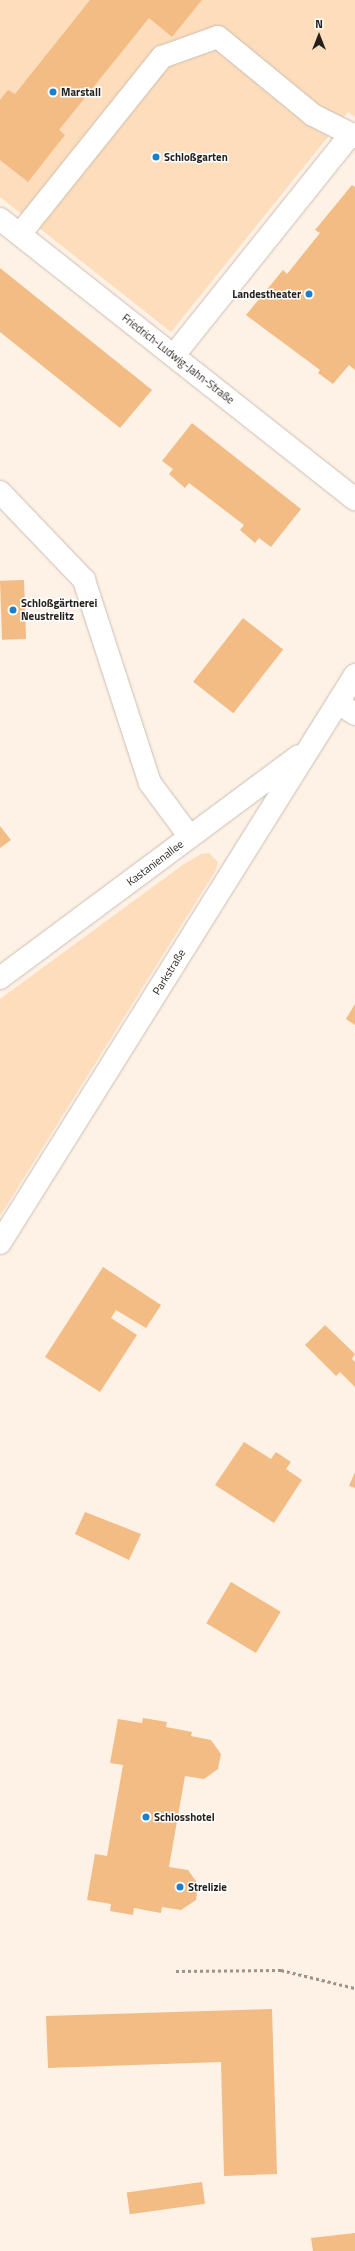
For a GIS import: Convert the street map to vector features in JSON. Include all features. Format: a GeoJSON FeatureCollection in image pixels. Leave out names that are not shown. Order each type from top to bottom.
{"type":"FeatureCollection","features":[{"type":"Feature","properties":{"kind":"street"},"geometry":{"type":"LineString","coordinates":[[20,234],[162,57],[218,36],[313,115],[353,135],[174,355]]}},
{"type":"Feature","properties":{"kind":"street","name":"Friedrich-Ludwig-Jahn-Straße"},"geometry":{"type":"LineString","coordinates":[[0,219],[355,499]]}},
{"type":"Feature","properties":{"kind":"street"},"geometry":{"type":"LineString","coordinates":[[0,492],[84,580],[150,783],[190,837]]}},
{"type":"Feature","properties":{"kind":"street"},"geometry":{"type":"LineString","coordinates":[[346,708],[355,675]]}},
{"type":"Feature","properties":{"kind":"street","name":"Parkstraße"},"geometry":{"type":"LineString","coordinates":[[0,1242],[309,748],[346,708]]}},
{"type":"Feature","properties":{"kind":"street","name":"Kastanienallee"},"geometry":{"type":"LineString","coordinates":[[0,978],[309,748]]}},
{"type":"Feature","properties":{"kind":"path"},"geometry":{"type":"LineString","coordinates":[[176,1971],[281,1970],[355,1988]]}},
{"type":"Feature","properties":{"kind":"shaded area","name":"Schloßgarten"},"geometry":{"type":"Polygon","coordinates":[[[0,0],[355,0],[355,117],[348,112],[171,332],[0,197],[0,0]]]}},
{"type":"Feature","properties":{"kind":"shaded area"},"geometry":{"type":"Polygon","coordinates":[[[209,853],[218,862],[216,870],[0,1216],[0,999],[184,864],[201,854],[209,853]]]}},
{"type":"Feature","properties":{"kind":"building","name":"Marstall"},"geometry":{"type":"Polygon","coordinates":[[[90,0],[202,0],[172,37],[149,18],[59,130],[65,135],[28,182],[0,160],[0,100],[8,90],[15,94],[90,0]]]}},
{"type":"Feature","properties":{"kind":"building","name":"Landestheater"},"geometry":{"type":"Polygon","coordinates":[[[352,185],[355,187],[355,370],[349,365],[333,384],[318,373],[320,370],[246,315],[283,270],[287,274],[320,233],[315,230],[352,185]]]}},
{"type":"Feature","properties":{"kind":"building"},"geometry":{"type":"Polygon","coordinates":[[[0,268],[152,390],[120,428],[0,332],[0,268]]]}},
{"type":"Feature","properties":{"kind":"building"},"geometry":{"type":"Polygon","coordinates":[[[192,423],[301,509],[271,547],[259,538],[255,543],[240,530],[244,525],[189,483],[185,488],[169,474],[173,469],[162,461],[192,423]]]}},
{"type":"Feature","properties":{"kind":"building","name":"Schloßgärtnerei Neustrelitz"},"geometry":{"type":"Polygon","coordinates":[[[24,580],[26,639],[2,640],[0,581],[24,580]]]}},
{"type":"Feature","properties":{"kind":"building"},"geometry":{"type":"Polygon","coordinates":[[[243,618],[283,649],[233,713],[193,682],[243,618]]]}},
{"type":"Feature","properties":{"kind":"building"},"geometry":{"type":"Polygon","coordinates":[[[0,826],[11,840],[0,848],[0,826]]]}},
{"type":"Feature","properties":{"kind":"building"},"geometry":{"type":"Polygon","coordinates":[[[355,1004],[355,1025],[346,1019],[355,1004]]]}},
{"type":"Feature","properties":{"kind":"building"},"geometry":{"type":"Polygon","coordinates":[[[103,1267],[161,1305],[146,1328],[116,1310],[111,1318],[137,1335],[100,1392],[45,1357],[103,1267]]]}},
{"type":"Feature","properties":{"kind":"building"},"geometry":{"type":"Polygon","coordinates":[[[325,1325],[355,1354],[352,1359],[355,1362],[355,1387],[340,1372],[336,1376],[305,1345],[325,1325]]]}},
{"type":"Feature","properties":{"kind":"building"},"geometry":{"type":"Polygon","coordinates":[[[244,1442],[271,1459],[276,1452],[291,1462],[286,1469],[302,1480],[274,1523],[215,1485],[244,1442]]]}},
{"type":"Feature","properties":{"kind":"building"},"geometry":{"type":"Polygon","coordinates":[[[355,1472],[355,1488],[349,1486],[355,1472]]]}},
{"type":"Feature","properties":{"kind":"building"},"geometry":{"type":"Polygon","coordinates":[[[85,1512],[141,1534],[129,1560],[75,1534],[85,1512]]]}},
{"type":"Feature","properties":{"kind":"building"},"geometry":{"type":"Polygon","coordinates":[[[231,1582],[281,1612],[256,1653],[206,1623],[231,1582]]]}},
{"type":"Feature","properties":{"kind":"building","name":"Schlosshotel"},"geometry":{"type":"Polygon","coordinates":[[[143,1718],[167,1722],[166,1727],[192,1732],[191,1736],[211,1740],[221,1754],[218,1769],[204,1779],[185,1776],[169,1867],[188,1870],[198,1884],[196,1900],[181,1910],[162,1907],[161,1913],[134,1908],[133,1915],[110,1911],[111,1904],[87,1900],[95,1854],[107,1856],[123,1765],[110,1763],[118,1719],[142,1723],[143,1718]]]}},
{"type":"Feature","properties":{"kind":"building"},"geometry":{"type":"Polygon","coordinates":[[[272,2009],[277,2174],[224,2176],[221,2062],[48,2068],[46,2016],[272,2009]]]}},
{"type":"Feature","properties":{"kind":"building"},"geometry":{"type":"Polygon","coordinates":[[[202,2182],[205,2204],[130,2214],[127,2193],[202,2182]]]}},
{"type":"Feature","properties":{"kind":"building"},"geometry":{"type":"Polygon","coordinates":[[[355,2233],[355,2251],[313,2251],[311,2238],[355,2233]]]}},
{"type":"Feature","properties":{"kind":"place","name":"Marstall"},"geometry":{"type":"Point","coordinates":[53,92]}},
{"type":"Feature","properties":{"kind":"place","name":"Schloßgarten"},"geometry":{"type":"Point","coordinates":[156,157]}},
{"type":"Feature","properties":{"kind":"place","name":"Landestheater"},"geometry":{"type":"Point","coordinates":[309,294]}},
{"type":"Feature","properties":{"kind":"place","name":"Schloßgärtnerei Neustrelitz"},"geometry":{"type":"Point","coordinates":[13,610]}},
{"type":"Feature","properties":{"kind":"place","name":"Schlosshotel"},"geometry":{"type":"Point","coordinates":[146,1817]}},
{"type":"Feature","properties":{"kind":"place","name":"Strelizie"},"geometry":{"type":"Point","coordinates":[180,1887]}}]}
